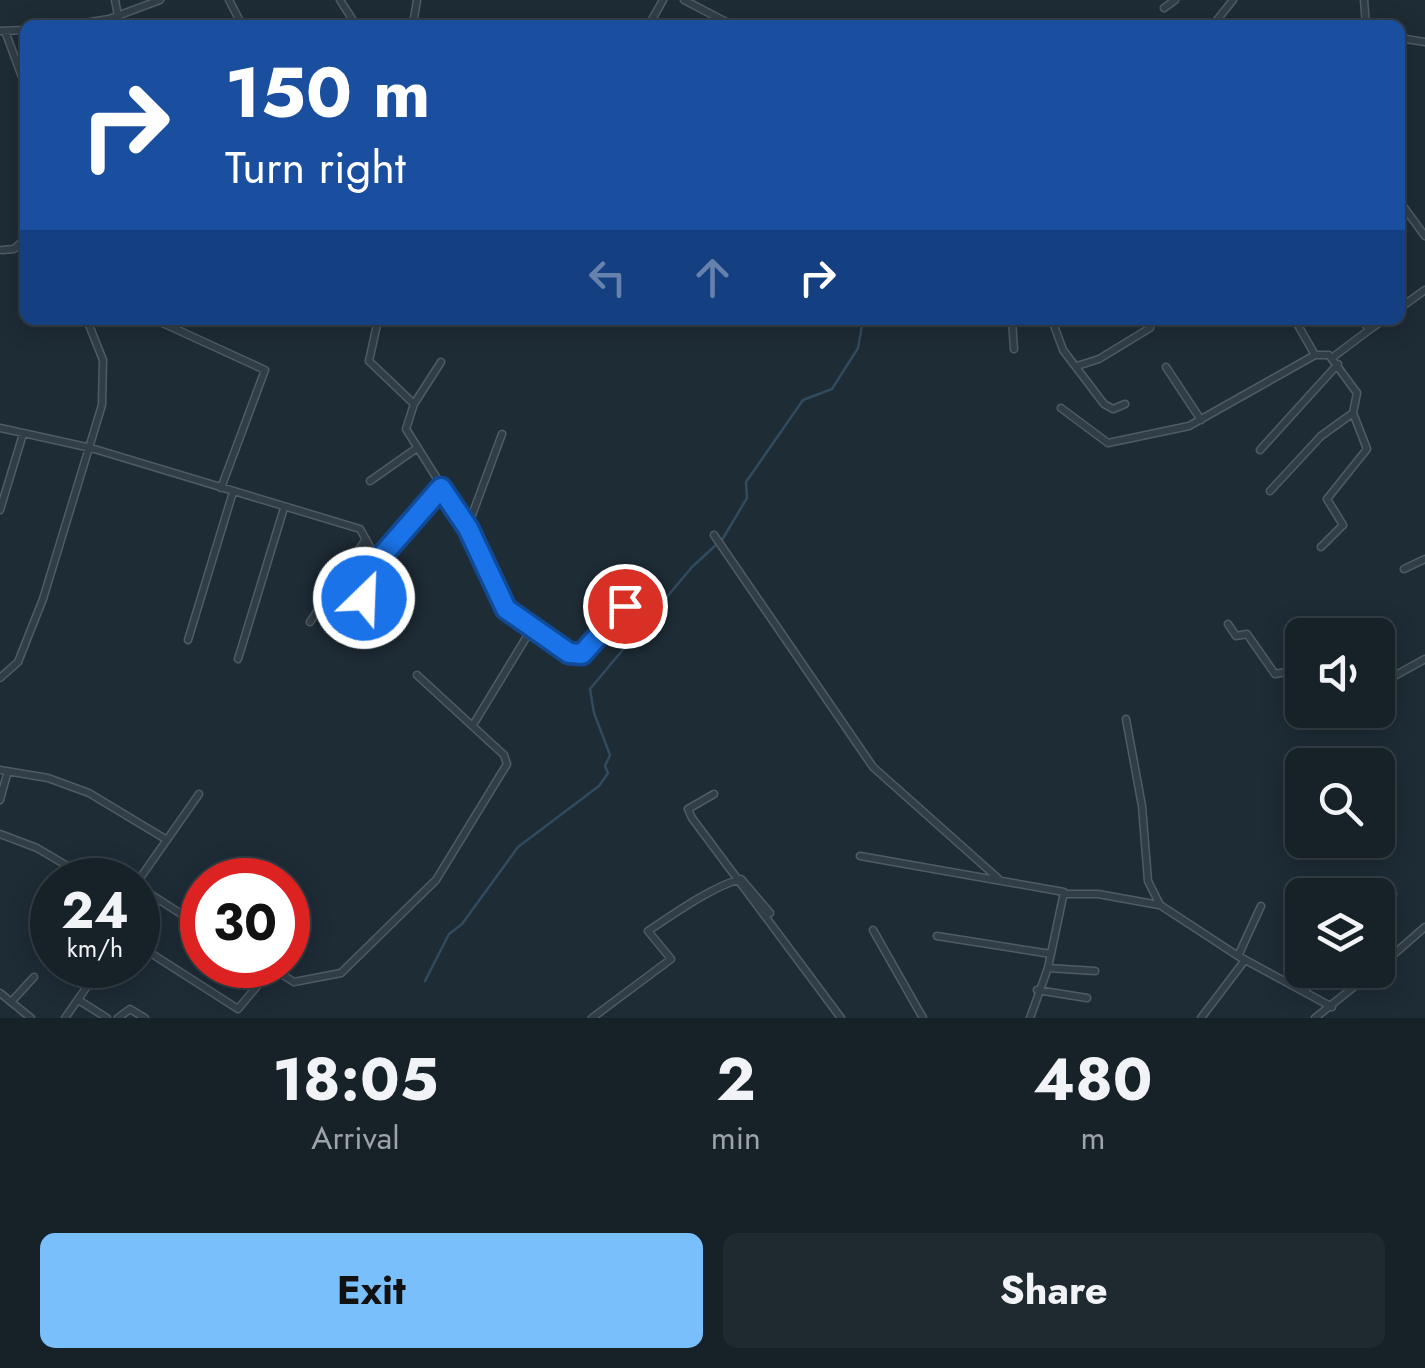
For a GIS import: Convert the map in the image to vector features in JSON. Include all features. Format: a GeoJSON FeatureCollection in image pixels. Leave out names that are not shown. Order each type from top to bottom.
{"type":"FeatureCollection","features":[{"type":"Feature","properties":{"kind":"street"},"geometry":{"type":"LineString","coordinates":[[114,0],[118,16]]}},
{"type":"Feature","properties":{"kind":"street"},"geometry":{"type":"LineString","coordinates":[[98,20],[160,0]]}},
{"type":"Feature","properties":{"kind":"street"},"geometry":{"type":"LineString","coordinates":[[684,0],[722,20]]}},
{"type":"Feature","properties":{"kind":"street"},"geometry":{"type":"LineString","coordinates":[[1164,8],[1175,0]]}},
{"type":"Feature","properties":{"kind":"street"},"geometry":{"type":"LineString","coordinates":[[1216,20],[1233,0]]}},
{"type":"Feature","properties":{"kind":"street"},"geometry":{"type":"LineString","coordinates":[[2,31],[20,73]]}},
{"type":"Feature","properties":{"kind":"street"},"geometry":{"type":"LineString","coordinates":[[1405,209],[1425,236]]}},
{"type":"Feature","properties":{"kind":"street"},"geometry":{"type":"LineString","coordinates":[[0,678],[16,666],[28,640],[91,448],[104,387],[101,350],[89,325]]}},
{"type":"Feature","properties":{"kind":"street"},"geometry":{"type":"LineString","coordinates":[[167,325],[265,370],[221,488]]}},
{"type":"Feature","properties":{"kind":"street"},"geometry":{"type":"LineString","coordinates":[[377,325],[369,361],[414,404]]}},
{"type":"Feature","properties":{"kind":"street"},"geometry":{"type":"LineString","coordinates":[[1012,325],[1014,350]]}},
{"type":"Feature","properties":{"kind":"street"},"geometry":{"type":"LineString","coordinates":[[1054,325],[1064,350],[1106,405],[1114,409],[1125,404]]}},
{"type":"Feature","properties":{"kind":"street"},"geometry":{"type":"LineString","coordinates":[[1077,366],[1098,359],[1151,325]]}},
{"type":"Feature","properties":{"kind":"street"},"geometry":{"type":"LineString","coordinates":[[1298,325],[1316,355]]}},
{"type":"Feature","properties":{"kind":"street"},"geometry":{"type":"LineString","coordinates":[[1366,325],[1368,330]]}},
{"type":"Feature","properties":{"kind":"street"},"geometry":{"type":"LineString","coordinates":[[1260,450],[1336,360],[1376,325]]}},
{"type":"Feature","properties":{"kind":"street"},"geometry":{"type":"LineString","coordinates":[[1061,408],[1107,444],[1202,420],[1316,355],[1336,360],[1358,395],[1353,412],[1322,436],[1270,491]]}},
{"type":"Feature","properties":{"kind":"street"},"geometry":{"type":"LineString","coordinates":[[441,362],[414,404],[406,430],[468,528],[506,609],[569,653],[582,654],[625,606]]}},
{"type":"Feature","properties":{"kind":"street"},"geometry":{"type":"LineString","coordinates":[[1166,367],[1202,420]]}},
{"type":"Feature","properties":{"kind":"street"},"geometry":{"type":"LineString","coordinates":[[1322,547],[1343,525],[1327,499],[1367,449],[1353,412]]}},
{"type":"Feature","properties":{"kind":"street"},"geometry":{"type":"LineString","coordinates":[[0,428],[91,448],[360,529],[380,558]]}},
{"type":"Feature","properties":{"kind":"street"},"geometry":{"type":"LineString","coordinates":[[0,510],[24,434]]}},
{"type":"Feature","properties":{"kind":"street"},"geometry":{"type":"LineString","coordinates":[[468,528],[502,434]]}},
{"type":"Feature","properties":{"kind":"street"},"geometry":{"type":"LineString","coordinates":[[370,481],[417,448]]}},
{"type":"Feature","properties":{"kind":"street"},"geometry":{"type":"LineString","coordinates":[[337,634],[364,598],[379,570],[380,558],[441,488]]}},
{"type":"Feature","properties":{"kind":"street"},"geometry":{"type":"LineString","coordinates":[[188,640],[234,492]]}},
{"type":"Feature","properties":{"kind":"street"},"geometry":{"type":"LineString","coordinates":[[238,660],[284,508]]}},
{"type":"Feature","properties":{"kind":"street"},"geometry":{"type":"LineString","coordinates":[[714,535],[873,767],[1001,881]]}},
{"type":"Feature","properties":{"kind":"street"},"geometry":{"type":"LineString","coordinates":[[310,622],[366,539]]}},
{"type":"Feature","properties":{"kind":"street"},"geometry":{"type":"LineString","coordinates":[[1404,570],[1425,559]]}},
{"type":"Feature","properties":{"kind":"street"},"geometry":{"type":"LineString","coordinates":[[1228,624],[1236,636],[1247,634],[1276,674],[1285,673]]}},
{"type":"Feature","properties":{"kind":"street"},"geometry":{"type":"LineString","coordinates":[[473,724],[532,628]]}},
{"type":"Feature","properties":{"kind":"street"},"geometry":{"type":"LineString","coordinates":[[1395,676],[1425,659]]}},
{"type":"Feature","properties":{"kind":"street"},"geometry":{"type":"LineString","coordinates":[[160,959],[238,1009],[272,968],[294,982],[342,973],[447,867],[507,764],[504,755],[473,724],[417,676]]}},
{"type":"Feature","properties":{"kind":"street"},"geometry":{"type":"LineString","coordinates":[[1126,719],[1142,806],[1148,881],[1160,905]]}},
{"type":"Feature","properties":{"kind":"street"},"geometry":{"type":"LineString","coordinates":[[0,800],[4,772],[48,778],[89,793],[167,840]]}},
{"type":"Feature","properties":{"kind":"street"},"geometry":{"type":"LineString","coordinates":[[155,858],[200,794]]}},
{"type":"Feature","properties":{"kind":"street"},"geometry":{"type":"LineString","coordinates":[[714,794],[688,809],[714,852],[770,912]]}},
{"type":"Feature","properties":{"kind":"street"},"geometry":{"type":"LineString","coordinates":[[0,834],[54,858]]}},
{"type":"Feature","properties":{"kind":"street"},"geometry":{"type":"LineString","coordinates":[[860,856],[1066,894],[1098,894],[1160,905],[1242,958],[1332,1007]]}},
{"type":"Feature","properties":{"kind":"street"},"geometry":{"type":"LineString","coordinates":[[592,1018],[671,959],[648,931],[710,896],[723,884],[741,880]]}},
{"type":"Feature","properties":{"kind":"street"},"geometry":{"type":"LineString","coordinates":[[741,880],[842,1018]]}},
{"type":"Feature","properties":{"kind":"street"},"geometry":{"type":"LineString","coordinates":[[1030,1018],[1048,968],[1066,894]]}},
{"type":"Feature","properties":{"kind":"street"},"geometry":{"type":"LineString","coordinates":[[1202,1018],[1242,958],[1261,906]]}},
{"type":"Feature","properties":{"kind":"street"},"geometry":{"type":"LineString","coordinates":[[1395,953],[1425,927]]}},
{"type":"Feature","properties":{"kind":"street"},"geometry":{"type":"LineString","coordinates":[[873,930],[923,1018]]}},
{"type":"Feature","properties":{"kind":"street"},"geometry":{"type":"LineString","coordinates":[[938,936],[1051,954]]}},
{"type":"Feature","properties":{"kind":"street"},"geometry":{"type":"LineString","coordinates":[[1048,968],[1094,971]]}},
{"type":"Feature","properties":{"kind":"street"},"geometry":{"type":"LineString","coordinates":[[11,1002],[30,981]]}},
{"type":"Feature","properties":{"kind":"street"},"geometry":{"type":"LineString","coordinates":[[64,1018],[88,988]]}},
{"type":"Feature","properties":{"kind":"street"},"geometry":{"type":"LineString","coordinates":[[1315,1018],[1354,988]]}},
{"type":"Feature","properties":{"kind":"street"},"geometry":{"type":"LineString","coordinates":[[1037,990],[1087,998]]}},
{"type":"Feature","properties":{"kind":"street"},"geometry":{"type":"LineString","coordinates":[[0,993],[31,1018]]}},
{"type":"Feature","properties":{"kind":"street"},"geometry":{"type":"LineString","coordinates":[[80,1001],[106,1018]]}},
{"type":"Feature","properties":{"kind":"street"},"geometry":{"type":"LineString","coordinates":[[118,1018],[130,1009],[145,1018]]}},
{"type":"Feature","properties":{"kind":"waterway"},"geometry":{"type":"LineString","coordinates":[[722,540],[747,498],[746,482],[803,400],[832,389],[858,348],[862,325]]}},
{"type":"Feature","properties":{"kind":"waterway"},"geometry":{"type":"LineString","coordinates":[[425,981],[449,934],[462,924],[518,847],[599,786],[608,773],[605,766],[610,755],[594,713],[590,689],[692,567],[716,545]]}},
{"type":"Feature","properties":{"kind":"route"},"geometry":{"type":"LineString","coordinates":[[364,598],[379,570],[380,558],[441,488],[468,528],[506,609],[550,641],[569,653],[582,654],[625,606]]}}]}
